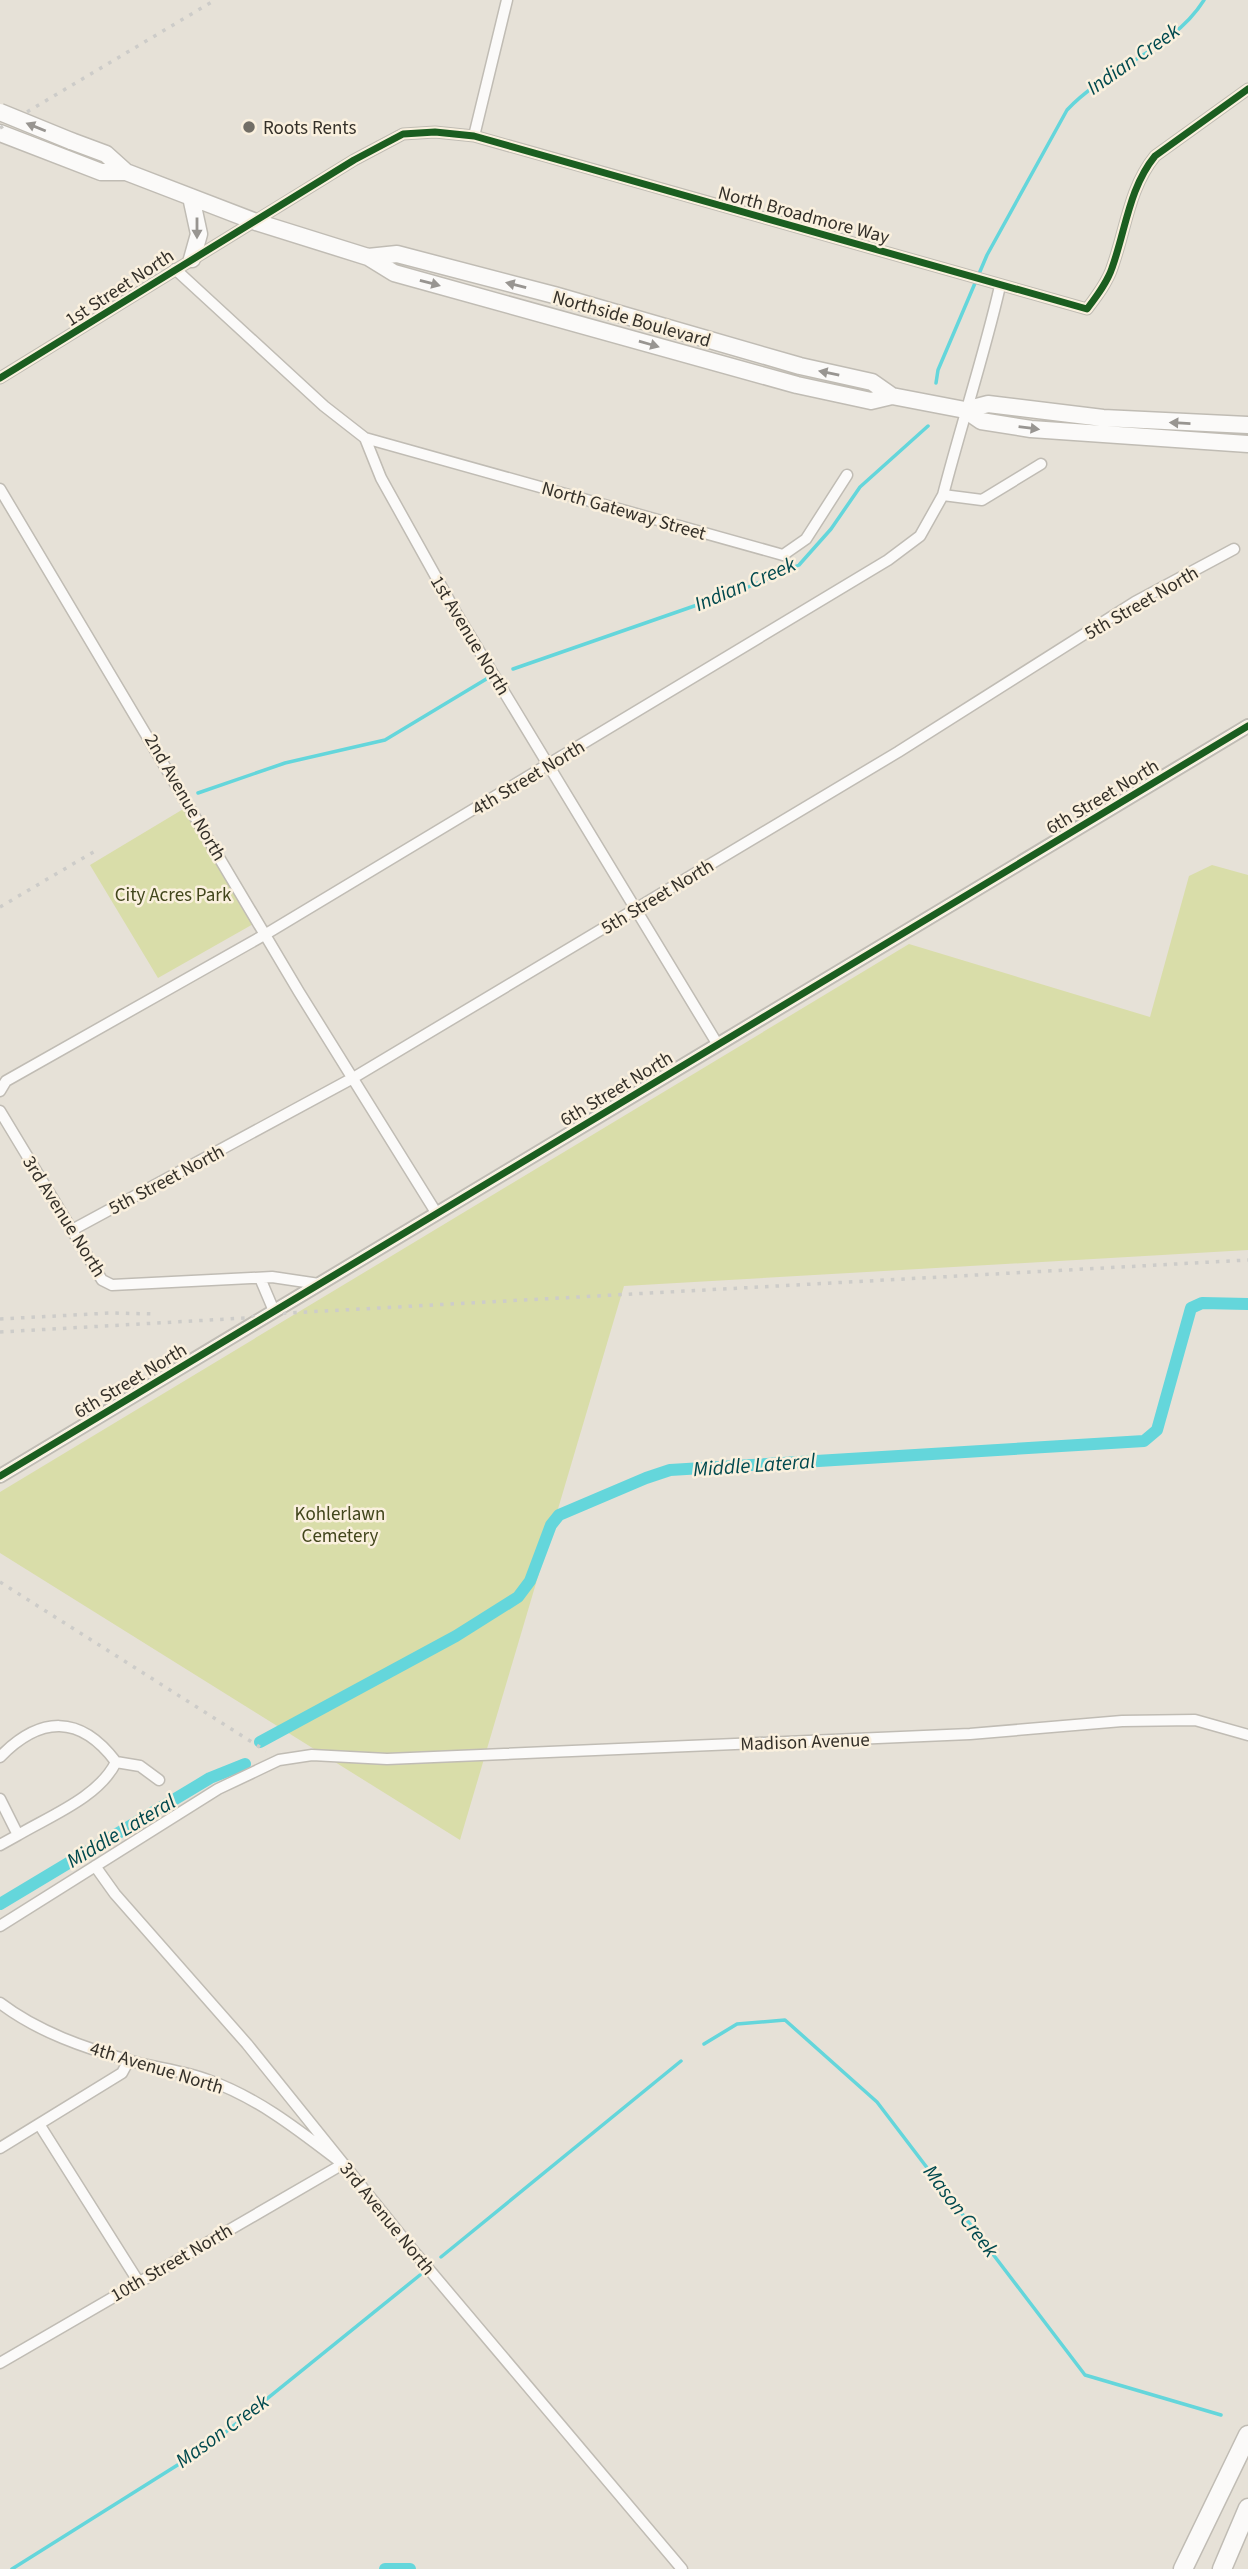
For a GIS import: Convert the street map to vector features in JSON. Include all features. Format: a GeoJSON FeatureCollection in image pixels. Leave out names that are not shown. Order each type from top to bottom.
{"type":"FeatureCollection","features":[{"type":"Feature","properties":{"kind":"highway"},"geometry":{"type":"LineString","coordinates":[[1183,2569],[1248,2435]]}},
{"type":"Feature","properties":{"kind":"highway"},"geometry":{"type":"LineString","coordinates":[[1193,2569],[1248,2441]]}},
{"type":"Feature","properties":{"kind":"highway"},"geometry":{"type":"LineString","coordinates":[[1222,2569],[1248,2508]]}},
{"type":"Feature","properties":{"kind":"highway"},"geometry":{"type":"LineString","coordinates":[[1230,2569],[1231,2549]]}},
{"type":"Feature","properties":{"kind":"main road","name":"Northside Boulevard"},"geometry":{"type":"LineString","coordinates":[[0,112],[107,154],[126,172]]}},
{"type":"Feature","properties":{"kind":"main road","name":"Northside Boulevard"},"geometry":{"type":"LineString","coordinates":[[0,133],[101,172],[126,172],[256,222],[368,257],[394,274],[797,385],[870,401],[892,396],[965,410],[981,421],[1031,429],[1248,444]]}},
{"type":"Feature","properties":{"kind":"main road"},"geometry":{"type":"LineString","coordinates":[[191,197],[199,220],[199,234],[192,259]]}},
{"type":"Feature","properties":{"kind":"main road","name":"Northside Boulevard"},"geometry":{"type":"LineString","coordinates":[[965,410],[988,404],[1103,418],[1248,425]]}},
{"type":"Feature","properties":{"kind":"street"},"geometry":{"type":"LineString","coordinates":[[474,136],[508,0]]}},
{"type":"Feature","properties":{"kind":"street","name":"North Broadmore Way"},"geometry":{"type":"LineString","coordinates":[[256,222],[354,160],[403,134],[435,132],[474,136],[1087,309],[1111,270],[1133,196],[1145,168],[1155,156],[1248,89]]}},
{"type":"Feature","properties":{"kind":"street","name":"1st Street North"},"geometry":{"type":"LineString","coordinates":[[0,378],[96,322],[175,269],[256,222]]}},
{"type":"Feature","properties":{"kind":"street","name":"1st Avenue North"},"geometry":{"type":"LineString","coordinates":[[175,269],[324,406],[365,439],[394,503],[718,1045]]}},
{"type":"Feature","properties":{"kind":"street","name":"4th Street North"},"geometry":{"type":"LineString","coordinates":[[0,1091],[6,1081],[266,934],[888,560],[920,536],[943,495],[965,410],[987,344],[1000,286]]}},
{"type":"Feature","properties":{"kind":"street","name":"North Gateway Street"},"geometry":{"type":"LineString","coordinates":[[365,439],[783,555],[806,539],[846,475]]}},
{"type":"Feature","properties":{"kind":"street"},"geometry":{"type":"LineString","coordinates":[[943,495],[982,500],[1041,464]]}},
{"type":"Feature","properties":{"kind":"street","name":"2nd Avenue North"},"geometry":{"type":"LineString","coordinates":[[0,489],[437,1214]]}},
{"type":"Feature","properties":{"kind":"street","name":"5th Street North"},"geometry":{"type":"LineString","coordinates":[[72,1230],[353,1078],[898,751],[1135,603],[1234,549]]}},
{"type":"Feature","properties":{"kind":"street","name":"6th Street North"},"geometry":{"type":"LineString","coordinates":[[0,1476],[1248,726]]}},
{"type":"Feature","properties":{"kind":"street","name":"3rd Avenue North"},"geometry":{"type":"LineString","coordinates":[[0,1111],[102,1280],[112,1285],[260,1278],[320,1284]]}},
{"type":"Feature","properties":{"kind":"street"},"geometry":{"type":"LineString","coordinates":[[260,1278],[274,1311]]}},
{"type":"Feature","properties":{"kind":"street","name":"Madison Avenue"},"geometry":{"type":"LineString","coordinates":[[0,1926],[218,1789],[279,1760],[312,1755],[359,1759],[957,1735],[1122,1721],[1195,1720],[1248,1735]]}},
{"type":"Feature","properties":{"kind":"street"},"geometry":{"type":"LineString","coordinates":[[0,1757],[18,1739],[56,1725],[85,1730],[104,1746],[116,1762],[141,1766],[159,1780]]}},
{"type":"Feature","properties":{"kind":"street"},"geometry":{"type":"LineString","coordinates":[[0,1845],[84,1796],[110,1775],[116,1762]]}},
{"type":"Feature","properties":{"kind":"street"},"geometry":{"type":"LineString","coordinates":[[0,1799],[18,1835]]}},
{"type":"Feature","properties":{"kind":"street","name":"3rd Avenue North"},"geometry":{"type":"LineString","coordinates":[[96,1866],[116,1894],[247,2044],[343,2164],[682,2569]]}},
{"type":"Feature","properties":{"kind":"street","name":"4th Avenue North"},"geometry":{"type":"LineString","coordinates":[[0,2003],[42,2030],[129,2060],[207,2079],[235,2091],[292,2125],[343,2164]]}},
{"type":"Feature","properties":{"kind":"street"},"geometry":{"type":"LineString","coordinates":[[0,2148],[122,2073],[129,2060]]}},
{"type":"Feature","properties":{"kind":"street"},"geometry":{"type":"LineString","coordinates":[[39,2124],[138,2281]]}},
{"type":"Feature","properties":{"kind":"street","name":"10th Street North"},"geometry":{"type":"LineString","coordinates":[[0,2363],[343,2164]]}},
{"type":"Feature","properties":{"kind":"green space","name":"City Acres Park"},"geometry":{"type":"Polygon","coordinates":[[[185,808],[255,923],[158,978],[90,865],[185,808]]]}},
{"type":"Feature","properties":{"kind":"green space","name":"Kohlerlawn Cemetery"},"geometry":{"type":"Polygon","coordinates":[[[1212,865],[1248,875],[1248,1250],[624,1286],[460,1840],[0,1553],[0,1492],[909,944],[1150,1017],[1189,876],[1212,865]]]}},
{"type":"Feature","properties":{"kind":"waterway","name":"Indian Creek"},"geometry":{"type":"LineString","coordinates":[[936,383],[938,370],[987,255],[1067,110],[1083,95],[1175,32],[1204,0]]}},
{"type":"Feature","properties":{"kind":"waterway","name":"Indian Creek"},"geometry":{"type":"LineString","coordinates":[[513,669],[746,588],[799,565],[831,529],[860,487],[928,426]]}},
{"type":"Feature","properties":{"kind":"waterway","name":"Indian Creek"},"geometry":{"type":"LineString","coordinates":[[198,793],[285,763],[385,740],[488,678]]}},
{"type":"Feature","properties":{"kind":"waterway","name":"Middle Lateral"},"geometry":{"type":"LineString","coordinates":[[260,1742],[456,1636],[518,1597],[530,1581],[551,1525],[559,1515],[670,1470],[1144,1441],[1157,1430],[1191,1308],[1202,1303],[1248,1304]]}},
{"type":"Feature","properties":{"kind":"waterway","name":"Middle Lateral"},"geometry":{"type":"LineString","coordinates":[[0,1904],[210,1778],[245,1764]]}},
{"type":"Feature","properties":{"kind":"waterway","name":"Mason Creek"},"geometry":{"type":"LineString","coordinates":[[704,2044],[737,2024],[785,2020],[877,2102],[1085,2375],[1221,2415]]}},
{"type":"Feature","properties":{"kind":"waterway","name":"Mason Creek"},"geometry":{"type":"LineString","coordinates":[[441,2257],[681,2061]]}},
{"type":"Feature","properties":{"kind":"waterway","name":"Mason Creek"},"geometry":{"type":"LineString","coordinates":[[12,2569],[211,2444],[420,2275]]}},
{"type":"Feature","properties":{"kind":"waterway"},"geometry":{"type":"LineString","coordinates":[[385,2569],[410,2569]]}},
{"type":"Feature","properties":{"kind":"railway"},"geometry":{"type":"LineString","coordinates":[[0,128],[215,0]]}},
{"type":"Feature","properties":{"kind":"railway"},"geometry":{"type":"LineString","coordinates":[[0,907],[95,851]]}},
{"type":"Feature","properties":{"kind":"railway"},"geometry":{"type":"LineString","coordinates":[[0,1332],[245,1318],[270,1314],[1248,1260]]}},
{"type":"Feature","properties":{"kind":"railway"},"geometry":{"type":"LineString","coordinates":[[0,1319],[110,1313],[157,1314]]}},
{"type":"Feature","properties":{"kind":"railway"},"geometry":{"type":"LineString","coordinates":[[0,1582],[266,1751]]}},
{"type":"Feature","properties":{"kind":"cycle path"},"geometry":{"type":"LineString","coordinates":[[0,378],[354,160],[403,134],[435,132],[474,136],[1087,309],[1110,274],[1129,209],[1146,168],[1155,156],[1248,89]]}},
{"type":"Feature","properties":{"kind":"cycle path"},"geometry":{"type":"LineString","coordinates":[[0,1476],[1248,726]]}},
{"type":"Feature","properties":{"kind":"place","name":"Roots Rents"},"geometry":{"type":"Point","coordinates":[249,127]}}]}
